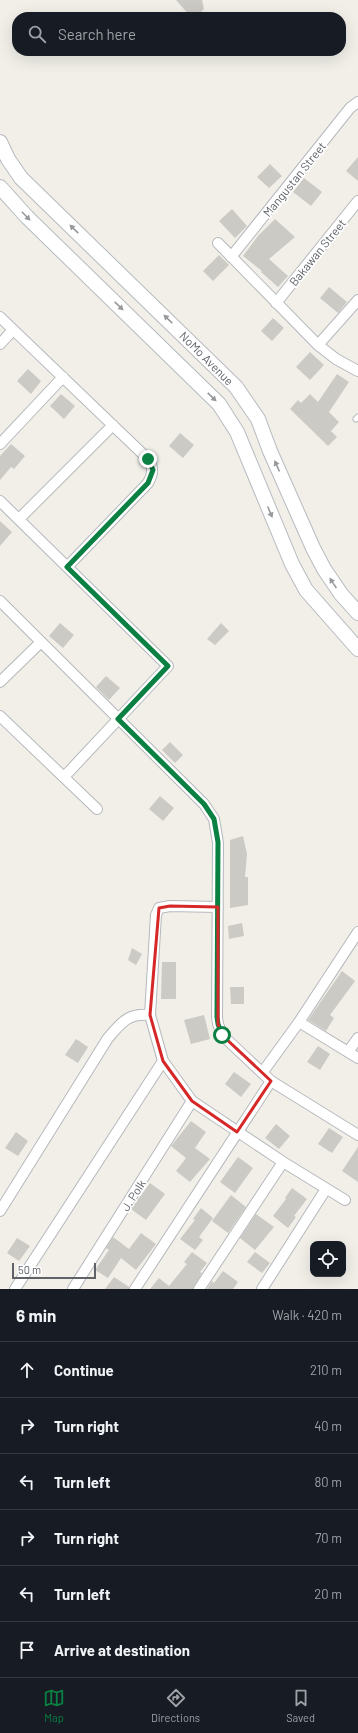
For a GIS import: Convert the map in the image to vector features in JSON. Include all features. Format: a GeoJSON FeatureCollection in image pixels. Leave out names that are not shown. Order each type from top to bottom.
{"type":"FeatureCollection","features":[{"type":"Feature","properties":{"kind":"main road","name":"NoMo Avenue"},"geometry":{"type":"LineString","coordinates":[[0,142],[8,159],[21,178],[236,387],[258,419],[273,458],[313,548],[324,569],[341,594],[358,613]]}},
{"type":"Feature","properties":{"kind":"main road","name":"NoMo Avenue"},"geometry":{"type":"LineString","coordinates":[[0,187],[27,216],[219,404],[237,432],[292,564],[306,590],[358,649]]}},
{"type":"Feature","properties":{"kind":"street","name":"Mangustan Street"},"geometry":{"type":"LineString","coordinates":[[231,257],[350,108],[358,102]]}},
{"type":"Feature","properties":{"kind":"street","name":"Bakawan Street"},"geometry":{"type":"LineString","coordinates":[[276,303],[358,200]]}},
{"type":"Feature","properties":{"kind":"street"},"geometry":{"type":"LineString","coordinates":[[218,243],[318,345],[336,359],[358,371]]}},
{"type":"Feature","properties":{"kind":"street"},"geometry":{"type":"LineString","coordinates":[[318,345],[358,300]]}},
{"type":"Feature","properties":{"kind":"street"},"geometry":{"type":"LineString","coordinates":[[0,317],[148,459],[153,470],[152,476],[148,483],[67,567]]}},
{"type":"Feature","properties":{"kind":"street"},"geometry":{"type":"LineString","coordinates":[[0,344],[13,330]]}},
{"type":"Feature","properties":{"kind":"street"},"geometry":{"type":"LineString","coordinates":[[0,444],[63,378]]}},
{"type":"Feature","properties":{"kind":"street"},"geometry":{"type":"LineString","coordinates":[[19,520],[113,425]]}},
{"type":"Feature","properties":{"kind":"street"},"geometry":{"type":"LineString","coordinates":[[0,501],[168,666],[64,777]]}},
{"type":"Feature","properties":{"kind":"street"},"geometry":{"type":"LineString","coordinates":[[0,601],[204,804],[214,819],[218,842],[218,1024],[222,1035],[271,1081],[358,1135]]}},
{"type":"Feature","properties":{"kind":"street"},"geometry":{"type":"LineString","coordinates":[[0,682],[41,642]]}},
{"type":"Feature","properties":{"kind":"street"},"geometry":{"type":"LineString","coordinates":[[0,716],[97,809]]}},
{"type":"Feature","properties":{"kind":"street"},"geometry":{"type":"LineString","coordinates":[[218,908],[170,906],[159,908],[156,915],[150,1015],[163,1061],[192,1101],[283,1162],[345,1200]]}},
{"type":"Feature","properties":{"kind":"street"},"geometry":{"type":"LineString","coordinates":[[262,1073],[299,1022],[358,932]]}},
{"type":"Feature","properties":{"kind":"street"},"geometry":{"type":"LineString","coordinates":[[0,1211],[108,1038],[125,1019],[139,1014],[150,1015]]}},
{"type":"Feature","properties":{"kind":"street"},"geometry":{"type":"LineString","coordinates":[[299,1022],[358,1058]]}},
{"type":"Feature","properties":{"kind":"street"},"geometry":{"type":"LineString","coordinates":[[348,1052],[358,1038]]}},
{"type":"Feature","properties":{"kind":"street"},"geometry":{"type":"LineString","coordinates":[[14,1289],[163,1061]]}},
{"type":"Feature","properties":{"kind":"street"},"geometry":{"type":"LineString","coordinates":[[136,1289],[271,1081]]}},
{"type":"Feature","properties":{"kind":"street","name":"J. Polk"},"geometry":{"type":"LineString","coordinates":[[73,1289],[192,1101]]}},
{"type":"Feature","properties":{"kind":"street"},"geometry":{"type":"LineString","coordinates":[[199,1289],[283,1162]]}},
{"type":"Feature","properties":{"kind":"street"},"geometry":{"type":"LineString","coordinates":[[262,1289],[326,1189]]}},
{"type":"Feature","properties":{"kind":"highlighted area"},"geometry":{"type":"Polygon","coordinates":[[[170,906],[218,907],[218,1024],[222,1035],[271,1081],[237,1132],[192,1101],[163,1061],[150,1015],[159,908],[170,906]]]}},
{"type":"Feature","properties":{"kind":"building"},"geometry":{"type":"Polygon","coordinates":[[[176,0],[202,0],[204,9],[201,12],[187,12],[176,0]]]}},
{"type":"Feature","properties":{"kind":"building"},"geometry":{"type":"Polygon","coordinates":[[[358,157],[358,181],[346,171],[358,157]]]}},
{"type":"Feature","properties":{"kind":"building"},"geometry":{"type":"Polygon","coordinates":[[[270,164],[282,176],[269,188],[257,177],[270,164]]]}},
{"type":"Feature","properties":{"kind":"building"},"geometry":{"type":"Polygon","coordinates":[[[304,178],[322,192],[311,206],[293,192],[304,178]]]}},
{"type":"Feature","properties":{"kind":"building"},"geometry":{"type":"Polygon","coordinates":[[[232,209],[247,226],[235,238],[219,221],[232,209]]]}},
{"type":"Feature","properties":{"kind":"building"},"geometry":{"type":"Polygon","coordinates":[[[275,219],[295,237],[269,259],[288,276],[278,287],[261,272],[262,271],[243,256],[258,236],[275,219]]]}},
{"type":"Feature","properties":{"kind":"building"},"geometry":{"type":"Polygon","coordinates":[[[219,255],[229,265],[213,281],[203,271],[219,255]]]}},
{"type":"Feature","properties":{"kind":"building"},"geometry":{"type":"Polygon","coordinates":[[[329,287],[347,302],[338,313],[320,298],[329,287]]]}},
{"type":"Feature","properties":{"kind":"building"},"geometry":{"type":"Polygon","coordinates":[[[273,318],[284,328],[272,341],[261,331],[273,318]]]}},
{"type":"Feature","properties":{"kind":"building"},"geometry":{"type":"Polygon","coordinates":[[[310,352],[324,365],[310,380],[296,367],[310,352]]]}},
{"type":"Feature","properties":{"kind":"building"},"geometry":{"type":"Polygon","coordinates":[[[28,369],[41,381],[31,394],[17,381],[28,369]]]}},
{"type":"Feature","properties":{"kind":"building"},"geometry":{"type":"Polygon","coordinates":[[[337,374],[349,382],[329,412],[339,422],[331,431],[337,437],[328,446],[290,409],[298,400],[301,403],[310,394],[318,402],[337,374]]]}},
{"type":"Feature","properties":{"kind":"building"},"geometry":{"type":"Polygon","coordinates":[[[61,394],[75,406],[64,419],[50,406],[61,394]]]}},
{"type":"Feature","properties":{"kind":"building"},"geometry":{"type":"Polygon","coordinates":[[[180,433],[194,445],[183,458],[169,446],[180,433]]]}},
{"type":"Feature","properties":{"kind":"building"},"geometry":{"type":"Polygon","coordinates":[[[11,444],[25,456],[14,469],[11,467],[0,480],[0,456],[11,444]]]}},
{"type":"Feature","properties":{"kind":"building"},"geometry":{"type":"Polygon","coordinates":[[[0,521],[12,532],[0,546],[0,521]]]}},
{"type":"Feature","properties":{"kind":"building"},"geometry":{"type":"Polygon","coordinates":[[[60,623],[74,635],[63,648],[49,636],[60,623]]]}},
{"type":"Feature","properties":{"kind":"building"},"geometry":{"type":"Polygon","coordinates":[[[221,623],[229,631],[215,645],[207,639],[221,623]]]}},
{"type":"Feature","properties":{"kind":"building"},"geometry":{"type":"Polygon","coordinates":[[[106,676],[120,688],[109,700],[96,687],[106,676]]]}},
{"type":"Feature","properties":{"kind":"building"},"geometry":{"type":"Polygon","coordinates":[[[170,742],[183,755],[175,763],[162,750],[170,742]]]}},
{"type":"Feature","properties":{"kind":"building"},"geometry":{"type":"Polygon","coordinates":[[[160,796],[174,808],[163,821],[149,809],[160,796]]]}},
{"type":"Feature","properties":{"kind":"building"},"geometry":{"type":"Polygon","coordinates":[[[243,836],[247,854],[245,877],[248,877],[248,905],[230,908],[230,840],[243,836]]]}},
{"type":"Feature","properties":{"kind":"building"},"geometry":{"type":"Polygon","coordinates":[[[242,923],[244,936],[229,939],[228,926],[242,923]]]}},
{"type":"Feature","properties":{"kind":"building"},"geometry":{"type":"Polygon","coordinates":[[[132,948],[142,954],[136,965],[128,960],[132,948]]]}},
{"type":"Feature","properties":{"kind":"building"},"geometry":{"type":"Polygon","coordinates":[[[162,962],[176,962],[176,999],[161,999],[162,962]]]}},
{"type":"Feature","properties":{"kind":"building"},"geometry":{"type":"Polygon","coordinates":[[[342,971],[355,981],[330,1015],[334,1018],[326,1031],[308,1020],[342,971]]]}},
{"type":"Feature","properties":{"kind":"building"},"geometry":{"type":"Polygon","coordinates":[[[230,987],[244,987],[244,1004],[231,1004],[230,987]]]}},
{"type":"Feature","properties":{"kind":"building"},"geometry":{"type":"Polygon","coordinates":[[[204,1015],[210,1039],[191,1044],[184,1020],[204,1015]]]}},
{"type":"Feature","properties":{"kind":"building"},"geometry":{"type":"Polygon","coordinates":[[[76,1039],[88,1047],[78,1063],[65,1055],[76,1039]]]}},
{"type":"Feature","properties":{"kind":"building"},"geometry":{"type":"Polygon","coordinates":[[[318,1046],[330,1054],[320,1070],[307,1062],[318,1046]]]}},
{"type":"Feature","properties":{"kind":"building"},"geometry":{"type":"Polygon","coordinates":[[[234,1072],[251,1084],[241,1097],[225,1084],[234,1072]]]}},
{"type":"Feature","properties":{"kind":"building"},"geometry":{"type":"Polygon","coordinates":[[[191,1121],[206,1132],[195,1148],[210,1159],[190,1182],[176,1171],[186,1158],[171,1146],[191,1121]]]}},
{"type":"Feature","properties":{"kind":"building"},"geometry":{"type":"Polygon","coordinates":[[[276,1124],[290,1136],[279,1149],[265,1138],[276,1124]]]}},
{"type":"Feature","properties":{"kind":"building"},"geometry":{"type":"Polygon","coordinates":[[[329,1128],[343,1137],[332,1153],[318,1144],[329,1128]]]}},
{"type":"Feature","properties":{"kind":"building"},"geometry":{"type":"Polygon","coordinates":[[[16,1132],[28,1141],[18,1156],[5,1148],[16,1132]]]}},
{"type":"Feature","properties":{"kind":"building"},"geometry":{"type":"Polygon","coordinates":[[[358,1147],[358,1182],[342,1171],[358,1147]]]}},
{"type":"Feature","properties":{"kind":"building"},"geometry":{"type":"Polygon","coordinates":[[[238,1157],[253,1168],[235,1193],[220,1182],[238,1157]]]}},
{"type":"Feature","properties":{"kind":"building"},"geometry":{"type":"Polygon","coordinates":[[[150,1183],[165,1194],[146,1220],[131,1209],[150,1183]]]}},
{"type":"Feature","properties":{"kind":"building"},"geometry":{"type":"Polygon","coordinates":[[[292,1188],[307,1199],[294,1216],[296,1217],[288,1228],[273,1216],[286,1199],[285,1198],[292,1188]]]}},
{"type":"Feature","properties":{"kind":"building"},"geometry":{"type":"Polygon","coordinates":[[[231,1195],[246,1207],[228,1233],[212,1221],[231,1195]]]}},
{"type":"Feature","properties":{"kind":"building"},"geometry":{"type":"Polygon","coordinates":[[[201,1208],[213,1218],[199,1237],[203,1240],[195,1250],[180,1239],[195,1220],[193,1219],[201,1208]]]}},
{"type":"Feature","properties":{"kind":"building"},"geometry":{"type":"Polygon","coordinates":[[[256,1214],[274,1227],[255,1250],[240,1238],[256,1214]]]}},
{"type":"Feature","properties":{"kind":"building"},"geometry":{"type":"Polygon","coordinates":[[[141,1233],[156,1244],[136,1270],[121,1258],[108,1278],[95,1270],[109,1250],[106,1248],[113,1237],[129,1249],[141,1233]]]}},
{"type":"Feature","properties":{"kind":"building"},"geometry":{"type":"Polygon","coordinates":[[[17,1238],[30,1246],[19,1261],[7,1253],[17,1238]]]}},
{"type":"Feature","properties":{"kind":"building"},"geometry":{"type":"Polygon","coordinates":[[[192,1252],[207,1263],[200,1272],[202,1273],[193,1289],[150,1289],[159,1278],[169,1286],[187,1264],[184,1262],[192,1252]]]}},
{"type":"Feature","properties":{"kind":"building"},"geometry":{"type":"Polygon","coordinates":[[[255,1252],[270,1263],[262,1273],[247,1262],[255,1252]]]}},
{"type":"Feature","properties":{"kind":"building"},"geometry":{"type":"Polygon","coordinates":[[[223,1271],[238,1282],[233,1289],[207,1289],[212,1281],[214,1283],[223,1271]]]}},
{"type":"Feature","properties":{"kind":"building"},"geometry":{"type":"Polygon","coordinates":[[[114,1277],[129,1287],[129,1289],[105,1289],[114,1277]]]}},
{"type":"Feature","properties":{"kind":"route"},"geometry":{"type":"LineString","coordinates":[[148,459],[153,470],[152,476],[148,483],[67,567],[168,666],[118,719],[204,804],[214,819],[218,842],[217,1017],[222,1035]]}}]}
